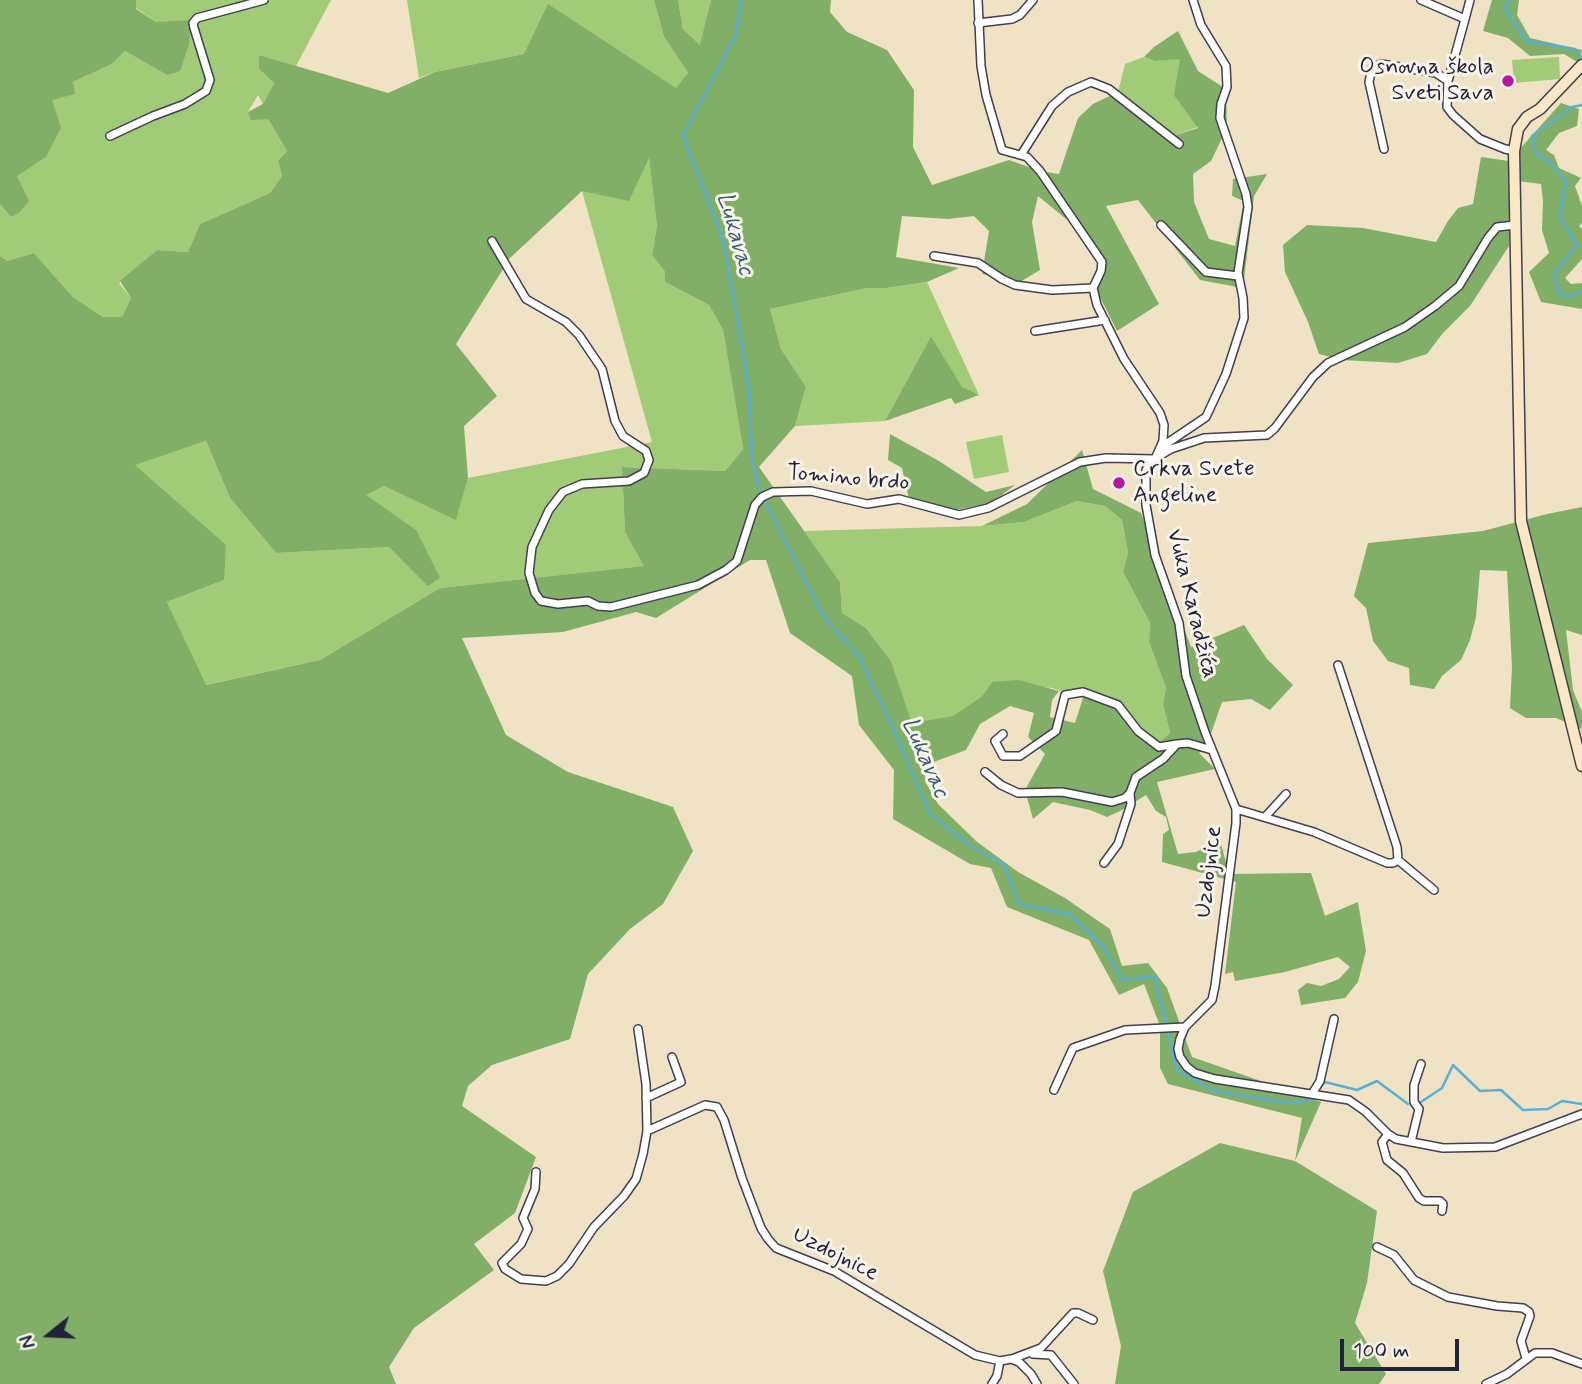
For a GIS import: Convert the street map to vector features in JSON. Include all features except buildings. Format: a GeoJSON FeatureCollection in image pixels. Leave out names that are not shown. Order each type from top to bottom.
{"type":"FeatureCollection","features":[{"type":"Feature","properties":{"kind":"street"},"geometry":{"type":"LineString","coordinates":[[110,136],[185,104],[206,91],[210,80],[194,20],[264,0]]}},
{"type":"Feature","properties":{"kind":"street"},"geometry":{"type":"LineString","coordinates":[[978,0],[986,95],[997,137],[1002,150],[1027,157],[1040,171],[1102,262],[1093,288],[1105,320],[1124,359],[1160,413],[1164,425],[1163,441],[1154,459]]}},
{"type":"Feature","properties":{"kind":"street"},"geometry":{"type":"LineString","coordinates":[[978,23],[1012,19],[1020,15],[1034,0]]}},
{"type":"Feature","properties":{"kind":"street"},"geometry":{"type":"LineString","coordinates":[[1154,459],[1169,442],[1201,422],[1209,411],[1244,318],[1238,276],[1248,207],[1220,118],[1221,104],[1227,87],[1226,66],[1201,26],[1193,0]]}},
{"type":"Feature","properties":{"kind":"street"},"geometry":{"type":"LineString","coordinates":[[1421,0],[1465,19]]}},
{"type":"Feature","properties":{"kind":"street"},"geometry":{"type":"LineString","coordinates":[[1470,0],[1448,81],[1447,107],[1452,115],[1480,139],[1514,150]]}},
{"type":"Feature","properties":{"kind":"street"},"geometry":{"type":"LineString","coordinates":[[1384,149],[1369,82],[1372,68],[1381,64],[1401,66],[1436,73],[1448,81]]}},
{"type":"Feature","properties":{"kind":"street"},"geometry":{"type":"LineString","coordinates":[[1582,65],[1523,123],[1515,137],[1514,150],[1521,521],[1582,766]]}},
{"type":"Feature","properties":{"kind":"street"},"geometry":{"type":"LineString","coordinates":[[1021,155],[1052,106],[1068,92],[1091,82],[1103,85],[1179,144]]}},
{"type":"Feature","properties":{"kind":"street"},"geometry":{"type":"LineString","coordinates":[[1161,225],[1206,272],[1238,276]]}},
{"type":"Feature","properties":{"kind":"street"},"geometry":{"type":"LineString","coordinates":[[1154,459],[1171,449],[1203,438],[1266,435],[1275,428],[1313,377],[1328,363],[1405,327],[1442,301],[1459,286],[1497,228],[1516,225]]}},
{"type":"Feature","properties":{"kind":"street","name":"Tomino brdo"},"geometry":{"type":"LineString","coordinates":[[492,241],[526,299],[566,322],[579,335],[602,369],[615,421],[623,436],[646,451],[649,460],[644,473],[629,481],[582,484],[563,492],[548,510],[532,547],[529,573],[535,593],[541,601],[558,604],[588,601],[598,606],[611,607],[698,585],[737,561],[755,505],[762,497],[773,492],[811,491],[867,504],[899,499],[959,515],[988,508],[1080,462],[1106,458],[1154,459]]}},
{"type":"Feature","properties":{"kind":"street"},"geometry":{"type":"LineString","coordinates":[[934,256],[978,263],[1015,285],[1052,290],[1093,288]]}},
{"type":"Feature","properties":{"kind":"street"},"geometry":{"type":"LineString","coordinates":[[1035,331],[1105,320]]}},
{"type":"Feature","properties":{"kind":"street","name":"Vuka Karadžića"},"geometry":{"type":"LineString","coordinates":[[1154,459],[1146,470],[1144,479],[1155,555],[1179,623],[1186,676],[1212,750]]}},
{"type":"Feature","properties":{"kind":"street"},"geometry":{"type":"LineString","coordinates":[[1338,665],[1397,847],[1398,860],[1434,890]]}},
{"type":"Feature","properties":{"kind":"street"},"geometry":{"type":"LineString","coordinates":[[1003,734],[995,741],[1003,755],[1020,756],[1056,731],[1065,695],[1083,692],[1118,705],[1138,731],[1159,747],[1188,743],[1212,750]]}},
{"type":"Feature","properties":{"kind":"street"},"geometry":{"type":"LineString","coordinates":[[1104,863],[1118,844],[1136,776],[1163,758],[1177,744]]}},
{"type":"Feature","properties":{"kind":"street","name":"Uzdojnice"},"geometry":{"type":"LineString","coordinates":[[1185,1027],[1212,1000],[1236,824],[1236,809],[1212,750]]}},
{"type":"Feature","properties":{"kind":"street"},"geometry":{"type":"LineString","coordinates":[[985,772],[1001,785],[1018,793],[1062,792],[1112,802],[1125,798],[1130,793]]}},
{"type":"Feature","properties":{"kind":"street"},"geometry":{"type":"LineString","coordinates":[[1265,817],[1286,794]]}},
{"type":"Feature","properties":{"kind":"street"},"geometry":{"type":"LineString","coordinates":[[1236,809],[1314,832],[1387,863],[1398,860]]}},
{"type":"Feature","properties":{"kind":"street"},"geometry":{"type":"LineString","coordinates":[[1312,1094],[1320,1081],[1334,1018]]}},
{"type":"Feature","properties":{"kind":"street"},"geometry":{"type":"LineString","coordinates":[[1054,1090],[1073,1048],[1125,1030],[1185,1027],[1178,1049],[1180,1057],[1195,1073],[1215,1079],[1349,1100],[1366,1112],[1388,1134],[1411,1142],[1443,1148],[1495,1147],[1582,1114]]}},
{"type":"Feature","properties":{"kind":"street"},"geometry":{"type":"LineString","coordinates":[[536,1172],[535,1189],[523,1218],[528,1229],[521,1244],[502,1263],[505,1269],[521,1279],[546,1281],[557,1276],[569,1264],[594,1227],[635,1179],[647,1130],[638,1029]]}},
{"type":"Feature","properties":{"kind":"street"},"geometry":{"type":"LineString","coordinates":[[646,1098],[681,1082],[672,1057]]}},
{"type":"Feature","properties":{"kind":"street"},"geometry":{"type":"LineString","coordinates":[[1411,1142],[1419,1109],[1414,1102],[1414,1085],[1421,1064]]}},
{"type":"Feature","properties":{"kind":"street","name":"Uzdojnice"},"geometry":{"type":"LineString","coordinates":[[647,1130],[705,1105],[717,1107],[761,1227],[776,1248],[834,1271],[975,1355],[1000,1361],[1030,1354]]}},
{"type":"Feature","properties":{"kind":"street"},"geometry":{"type":"LineString","coordinates":[[1388,1134],[1382,1142],[1387,1160],[1403,1173],[1419,1198],[1424,1201],[1440,1200],[1443,1211]]}},
{"type":"Feature","properties":{"kind":"street"},"geometry":{"type":"LineString","coordinates":[[1377,1247],[1394,1255],[1414,1280],[1448,1297],[1523,1308],[1529,1312],[1521,1341],[1526,1358]]}},
{"type":"Feature","properties":{"kind":"street"},"geometry":{"type":"LineString","coordinates":[[1030,1354],[1041,1348],[1073,1313],[1093,1320]]}},
{"type":"Feature","properties":{"kind":"street"},"geometry":{"type":"LineString","coordinates":[[1486,1384],[1507,1374],[1535,1353],[1552,1353],[1582,1364]]}},
{"type":"Feature","properties":{"kind":"street"},"geometry":{"type":"LineString","coordinates":[[1030,1354],[1051,1355],[1074,1384]]}},
{"type":"Feature","properties":{"kind":"street"},"geometry":{"type":"LineString","coordinates":[[1012,1359],[1026,1367],[1037,1384]]}},
{"type":"Feature","properties":{"kind":"street"},"geometry":{"type":"LineString","coordinates":[[992,1384],[1000,1361]]}},
{"type":"Feature","properties":{"kind":"green space"},"geometry":{"type":"Polygon","coordinates":[[[0,0],[136,0],[136,9],[156,22],[191,20],[189,44],[180,71],[167,75],[125,51],[112,64],[73,82],[75,94],[52,100],[61,128],[46,157],[17,176],[29,201],[20,212],[11,217],[0,204],[0,0]]]}},
{"type":"Feature","properties":{"kind":"green space"},"geometry":{"type":"Polygon","coordinates":[[[136,0],[331,0],[296,66],[259,55],[259,69],[274,83],[263,104],[258,95],[248,112],[268,119],[287,151],[278,161],[282,176],[270,193],[200,224],[188,252],[157,250],[119,283],[131,298],[122,317],[103,317],[73,297],[34,253],[7,261],[0,256],[0,204],[11,217],[16,176],[52,100],[73,82],[112,64],[125,51],[167,75],[156,22],[136,8],[136,0]]]}},
{"type":"Feature","properties":{"kind":"green space"},"geometry":{"type":"Polygon","coordinates":[[[407,0],[654,0],[664,37],[688,73],[676,89],[620,53],[524,54],[435,72],[419,78],[407,0]]]}},
{"type":"Feature","properties":{"kind":"green space"},"geometry":{"type":"Polygon","coordinates":[[[654,0],[678,0],[683,29],[700,45],[711,0],[831,0],[830,12],[847,32],[887,50],[914,90],[913,147],[932,185],[1009,160],[1040,171],[1059,174],[1078,118],[1093,104],[1118,92],[1171,134],[1198,128],[1174,95],[1180,59],[1155,61],[1144,57],[1178,31],[1198,71],[1226,89],[1227,128],[1211,161],[1193,174],[1194,202],[1209,239],[1235,246],[1244,201],[1232,196],[1233,179],[1267,174],[1254,196],[1243,288],[1200,280],[1138,200],[1106,206],[1159,304],[1117,331],[1096,289],[1106,272],[1071,223],[1038,196],[1032,222],[1040,270],[1020,282],[982,274],[989,231],[974,216],[948,219],[902,216],[896,257],[959,268],[927,282],[867,288],[770,309],[781,349],[806,387],[795,426],[759,467],[840,582],[842,613],[866,628],[891,661],[912,723],[953,716],[982,696],[992,682],[1019,680],[1059,691],[1052,700],[1050,717],[1075,723],[1083,698],[1120,702],[1130,729],[1154,747],[1170,733],[1163,704],[1166,688],[1149,642],[1150,623],[1123,572],[1128,553],[1122,520],[1105,506],[1077,501],[1024,522],[982,526],[1027,504],[1082,450],[1093,489],[1141,513],[1191,647],[1244,625],[1267,659],[1293,685],[1270,710],[1251,699],[1222,702],[1206,748],[1199,753],[1215,769],[1157,782],[1178,854],[1196,852],[1220,840],[1229,874],[1311,873],[1325,916],[1358,902],[1366,951],[1358,982],[1345,998],[1301,1005],[1298,990],[1307,983],[1321,986],[1339,979],[1350,967],[1338,957],[1285,972],[1235,981],[1233,972],[1225,974],[1236,882],[1162,862],[1163,834],[1169,830],[1166,817],[1156,811],[1146,795],[1107,817],[1090,810],[1053,802],[1033,819],[1025,790],[1045,754],[1028,737],[1034,713],[1010,706],[980,724],[966,750],[923,766],[926,783],[938,804],[976,841],[1018,872],[1065,898],[1110,929],[1122,966],[1148,963],[1167,988],[1192,1057],[1321,1102],[1295,1161],[1302,1118],[1168,1084],[1160,1068],[1160,1026],[1144,984],[1119,995],[1089,940],[1007,907],[991,868],[970,864],[893,819],[894,770],[859,725],[852,676],[790,633],[766,560],[750,560],[656,618],[636,612],[563,632],[462,638],[506,735],[568,772],[673,807],[693,851],[663,904],[630,929],[588,974],[570,1039],[492,1065],[468,1086],[462,1106],[536,1157],[515,1213],[474,1244],[494,1270],[414,1328],[389,1367],[396,1384],[0,1384],[0,256],[7,261],[34,253],[73,297],[103,317],[122,317],[131,298],[120,281],[157,250],[188,252],[200,224],[270,193],[282,176],[278,161],[287,151],[268,119],[251,120],[248,112],[263,104],[274,83],[259,69],[259,55],[388,93],[435,72],[524,54],[548,4],[676,88],[688,73],[664,37],[654,0]],[[649,158],[629,201],[582,191],[510,258],[456,344],[497,396],[464,426],[468,478],[456,520],[384,486],[366,495],[416,530],[440,578],[428,586],[389,547],[276,553],[230,498],[206,441],[135,465],[226,545],[224,580],[167,602],[206,685],[320,660],[440,588],[644,566],[625,532],[622,467],[725,471],[743,449],[723,330],[709,305],[665,282],[665,272],[652,255],[657,226],[649,158]]]}},
{"type":"Feature","properties":{"kind":"green space"},"geometry":{"type":"Polygon","coordinates":[[[678,0],[711,0],[701,46],[683,29],[678,0]]]}},
{"type":"Feature","properties":{"kind":"green space"},"geometry":{"type":"Polygon","coordinates":[[[1492,0],[1519,0],[1517,15],[1530,38],[1582,50],[1579,63],[1564,54],[1530,56],[1508,38],[1483,31],[1492,0]]]}},
{"type":"Feature","properties":{"kind":"green space"},"geometry":{"type":"Polygon","coordinates":[[[1144,57],[1155,61],[1181,58],[1198,127],[1176,135],[1171,134],[1118,92],[1125,64],[1144,57]]]}},
{"type":"Feature","properties":{"kind":"green space"},"geometry":{"type":"Polygon","coordinates":[[[1559,57],[1560,79],[1514,83],[1512,60],[1559,57]]]}},
{"type":"Feature","properties":{"kind":"green space"},"geometry":{"type":"Polygon","coordinates":[[[1561,103],[1579,109],[1577,126],[1559,133],[1546,150],[1554,155],[1559,168],[1581,178],[1575,186],[1582,206],[1582,223],[1579,226],[1582,229],[1582,259],[1565,278],[1571,284],[1582,283],[1582,309],[1541,302],[1529,272],[1549,253],[1542,230],[1541,184],[1510,180],[1509,246],[1470,306],[1427,354],[1398,363],[1342,360],[1319,354],[1285,272],[1283,245],[1307,225],[1363,228],[1436,242],[1458,208],[1473,204],[1481,157],[1509,161],[1561,103]]]}},
{"type":"Feature","properties":{"kind":"green space"},"geometry":{"type":"Polygon","coordinates":[[[649,157],[657,226],[652,255],[665,272],[665,282],[709,305],[723,330],[743,449],[725,471],[622,467],[625,532],[645,566],[440,588],[320,660],[205,685],[167,602],[224,580],[134,465],[206,441],[230,498],[276,553],[389,547],[429,586],[365,495],[384,486],[456,519],[468,478],[652,442],[582,191],[649,157]]]}},
{"type":"Feature","properties":{"kind":"green space"},"geometry":{"type":"Polygon","coordinates":[[[927,282],[979,395],[962,388],[931,336],[885,421],[795,426],[806,387],[781,349],[770,309],[867,288],[927,282]]]}},
{"type":"Feature","properties":{"kind":"green space"},"geometry":{"type":"Polygon","coordinates":[[[931,336],[962,387],[979,395],[955,404],[951,398],[885,421],[931,336]]]}},
{"type":"Feature","properties":{"kind":"green space"},"geometry":{"type":"Polygon","coordinates":[[[890,434],[939,461],[986,492],[1015,485],[991,503],[950,511],[909,499],[902,468],[888,460],[890,434]]]}},
{"type":"Feature","properties":{"kind":"green space"},"geometry":{"type":"Polygon","coordinates":[[[1002,435],[1009,472],[974,479],[966,442],[1002,435]]]}},
{"type":"Feature","properties":{"kind":"green space"},"geometry":{"type":"Polygon","coordinates":[[[1077,501],[1105,506],[1122,520],[1128,553],[1123,572],[1150,623],[1149,642],[1166,688],[1163,704],[1170,733],[1155,747],[1130,729],[1119,702],[1083,698],[1052,688],[992,682],[982,696],[953,716],[912,724],[891,661],[866,628],[842,613],[840,582],[804,531],[982,526],[1024,522],[1077,501]]]}},
{"type":"Feature","properties":{"kind":"green space"},"geometry":{"type":"Polygon","coordinates":[[[1582,507],[1582,635],[1566,630],[1573,690],[1582,712],[1582,729],[1556,718],[1526,718],[1510,708],[1512,667],[1507,571],[1480,570],[1476,617],[1470,640],[1461,660],[1442,676],[1434,689],[1410,685],[1409,668],[1388,661],[1373,641],[1366,608],[1354,596],[1368,543],[1483,531],[1582,507]]]}},
{"type":"Feature","properties":{"kind":"green space"},"geometry":{"type":"Polygon","coordinates":[[[1220,1143],[1295,1161],[1377,1211],[1367,1283],[1355,1323],[1386,1374],[1379,1384],[1115,1384],[1121,1346],[1103,1271],[1133,1192],[1220,1143]]]}},
{"type":"Feature","properties":{"kind":"waterway","name":"Lukavac"},"geometry":{"type":"LineString","coordinates":[[741,0],[736,35],[683,136],[723,239],[749,386],[752,459],[760,491]]}},
{"type":"Feature","properties":{"kind":"waterway"},"geometry":{"type":"LineString","coordinates":[[1508,0],[1507,11],[1526,41],[1575,49],[1582,58]]}},
{"type":"Feature","properties":{"kind":"waterway"},"geometry":{"type":"LineString","coordinates":[[1582,105],[1572,107],[1532,136],[1536,153],[1548,161],[1566,181],[1560,216],[1577,245],[1554,274],[1558,292],[1568,297],[1582,291]]}},
{"type":"Feature","properties":{"kind":"waterway","name":"Lukavac"},"geometry":{"type":"LineString","coordinates":[[766,503],[824,617],[859,656],[930,814],[972,847],[1004,864],[1019,904],[1070,914],[1105,948],[1122,980],[1155,976],[1177,1070],[1214,1091],[1289,1103],[1312,1100]]}},
{"type":"Feature","properties":{"kind":"waterway","name":"Lukavac"},"geometry":{"type":"LineString","coordinates":[[1421,1102],[1442,1088],[1453,1065],[1480,1091],[1501,1090],[1523,1110],[1548,1109],[1562,1101],[1582,1104]]}},
{"type":"Feature","properties":{"kind":"waterway","name":"Lukavac"},"geometry":{"type":"LineString","coordinates":[[1320,1088],[1325,1082],[1357,1090],[1377,1081],[1408,1104]]}},
{"type":"Feature","properties":{"kind":"place","name":"Osnovna škola Sveti Sava"},"geometry":{"type":"Point","coordinates":[1508,81]}},
{"type":"Feature","properties":{"kind":"place","name":"Crkva Svete Angeline"},"geometry":{"type":"Point","coordinates":[1119,483]}}]}
